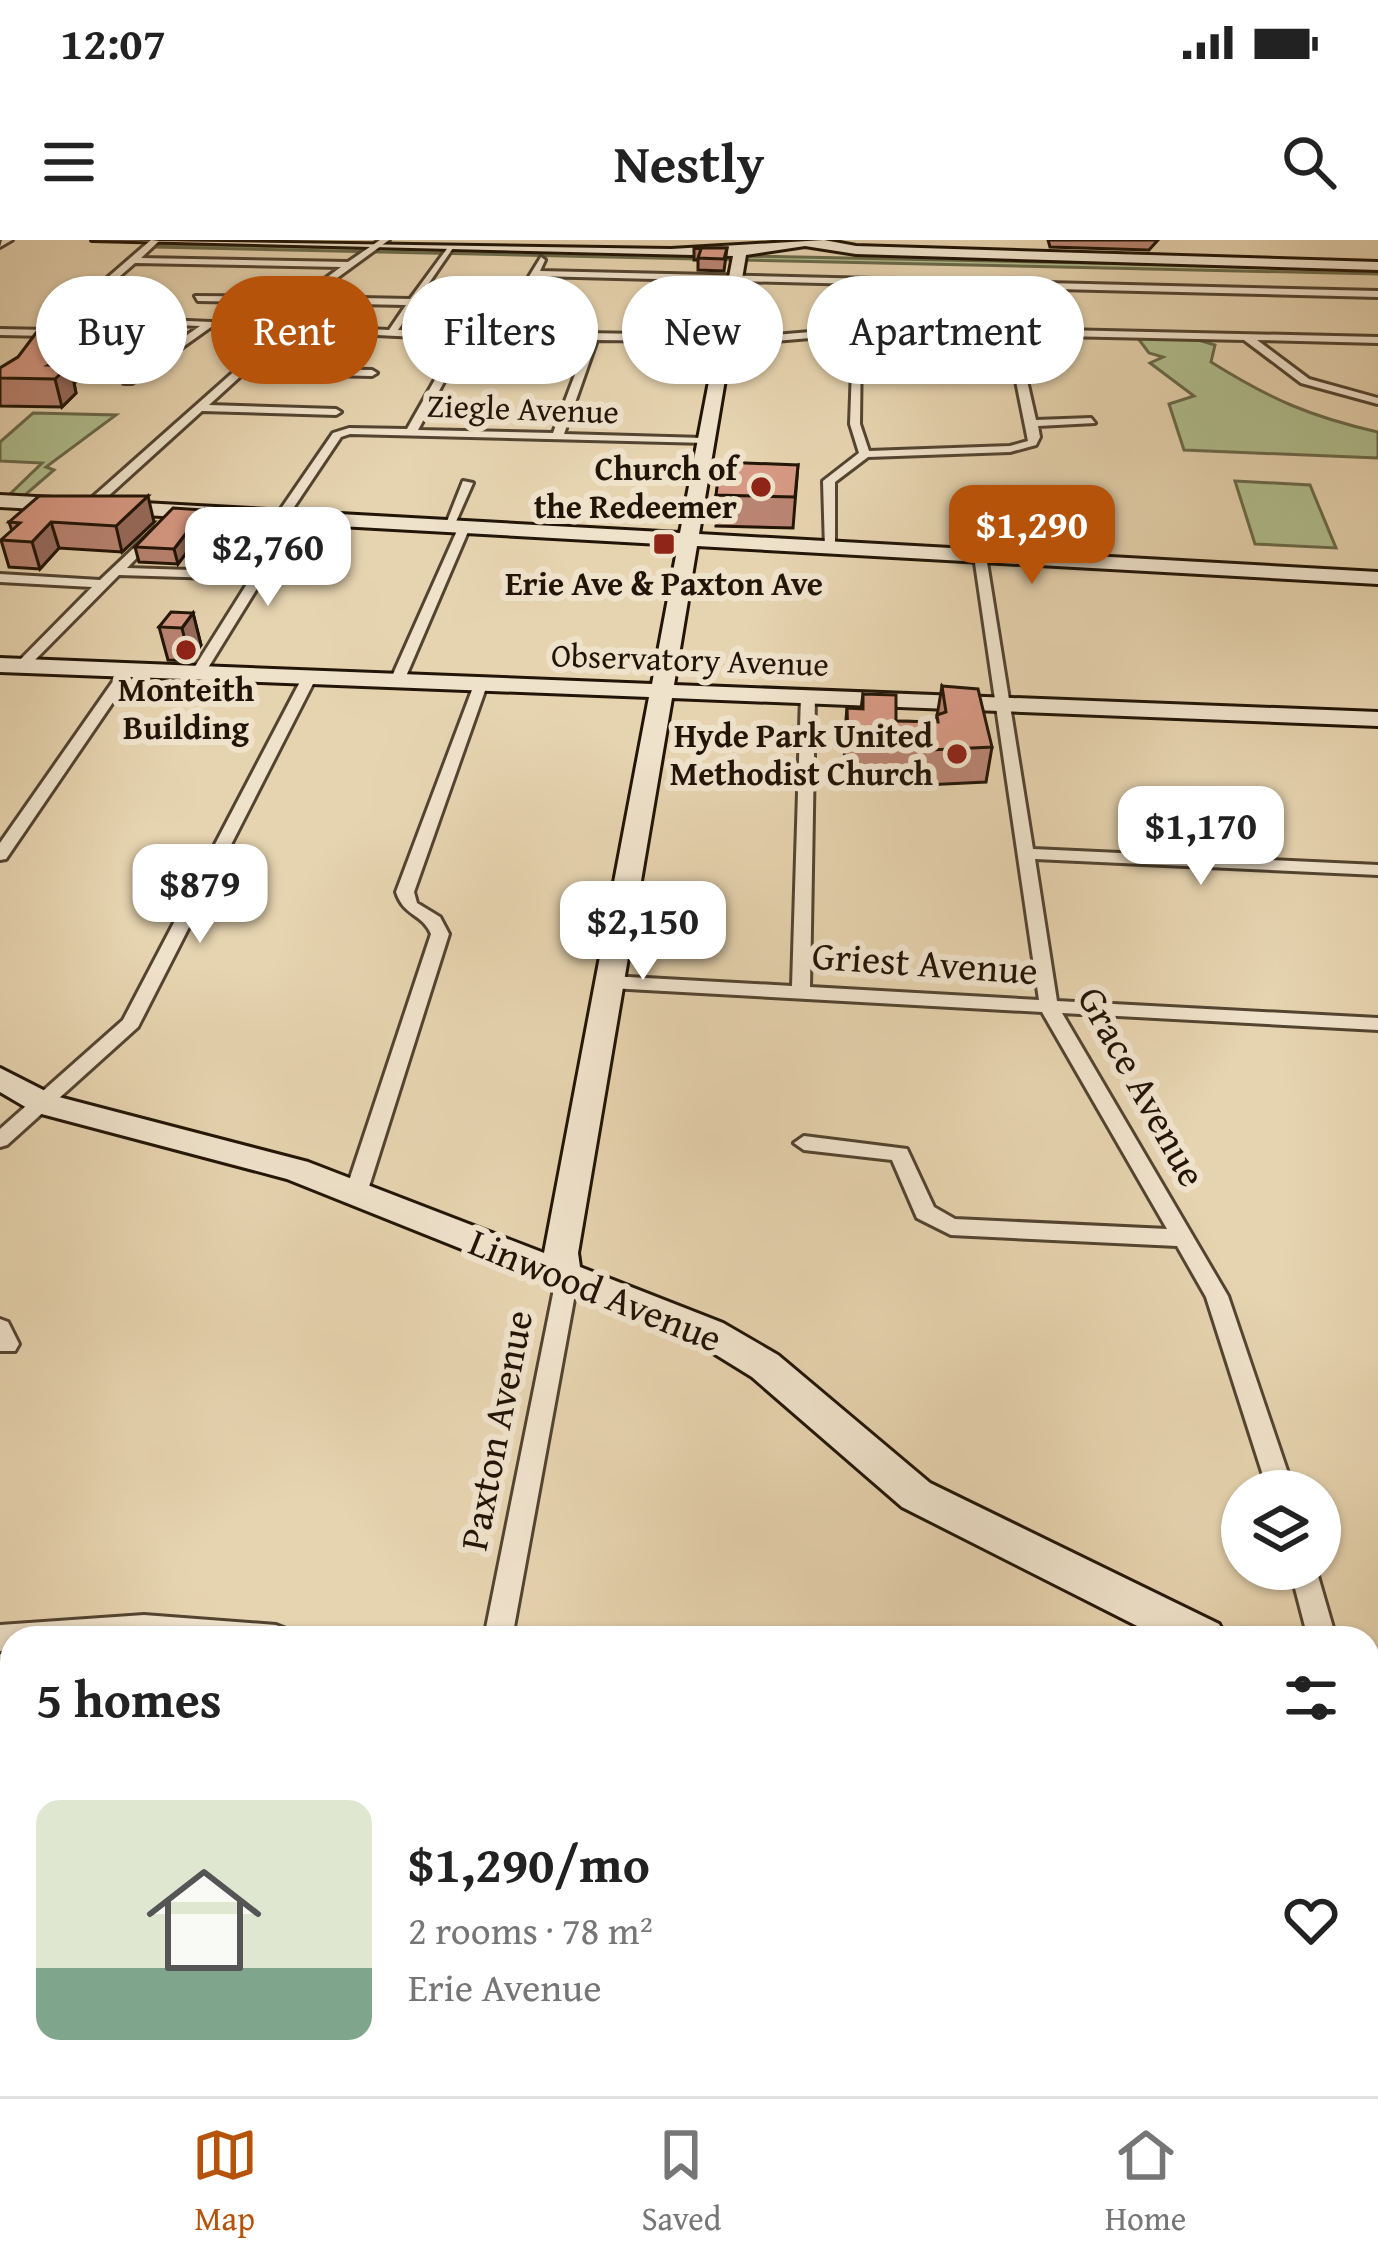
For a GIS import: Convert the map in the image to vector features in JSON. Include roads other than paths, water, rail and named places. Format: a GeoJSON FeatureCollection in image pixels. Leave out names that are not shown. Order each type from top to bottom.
{"type":"FeatureCollection","features":[{"type":"Feature","properties":{"kind":"street"},"geometry":{"type":"LineString","coordinates":[[0,245],[8,240]]}},
{"type":"Feature","properties":{"kind":"street"},"geometry":{"type":"LineString","coordinates":[[98,240],[449,248],[673,246],[740,252],[808,241],[856,250],[1378,266]]}},
{"type":"Feature","properties":{"kind":"street"},"geometry":{"type":"LineString","coordinates":[[115,276],[154,241]]}},
{"type":"Feature","properties":{"kind":"street"},"geometry":{"type":"LineString","coordinates":[[332,276],[382,243]]}},
{"type":"Feature","properties":{"kind":"street"},"geometry":{"type":"LineString","coordinates":[[430,276],[449,248]]}},
{"type":"Feature","properties":{"kind":"street","name":"Paxton Avenue"},"geometry":{"type":"LineString","coordinates":[[735,276],[740,252]]}},
{"type":"Feature","properties":{"kind":"street"},"geometry":{"type":"LineString","coordinates":[[533,276],[542,259]]}},
{"type":"Feature","properties":{"kind":"street"},"geometry":{"type":"LineString","coordinates":[[133,260],[348,265]]}},
{"type":"Feature","properties":{"kind":"street"},"geometry":{"type":"LineString","coordinates":[[535,273],[655,276]]}},
{"type":"Feature","properties":{"kind":"street"},"geometry":{"type":"LineString","coordinates":[[783,279],[1378,294]]}},
{"type":"Feature","properties":{"kind":"street"},"geometry":{"type":"LineString","coordinates":[[192,286],[211,286]]}},
{"type":"Feature","properties":{"kind":"street"},"geometry":{"type":"LineString","coordinates":[[198,298],[211,298]]}},
{"type":"Feature","properties":{"kind":"street"},"geometry":{"type":"LineString","coordinates":[[391,333],[402,317]]}},
{"type":"Feature","properties":{"kind":"street"},"geometry":{"type":"LineString","coordinates":[[187,324],[402,333]]}},
{"type":"Feature","properties":{"kind":"street"},"geometry":{"type":"LineString","coordinates":[[187,340],[208,325]]}},
{"type":"Feature","properties":{"kind":"street"},"geometry":{"type":"LineString","coordinates":[[0,332],[36,333]]}},
{"type":"Feature","properties":{"kind":"street"},"geometry":{"type":"LineString","coordinates":[[1084,333],[1378,340]]}},
{"type":"Feature","properties":{"kind":"street"},"geometry":{"type":"LineString","coordinates":[[1245,336],[1305,382],[1378,401]]}},
{"type":"Feature","properties":{"kind":"street"},"geometry":{"type":"LineString","coordinates":[[91,505],[226,384]]}},
{"type":"Feature","properties":{"kind":"street"},"geometry":{"type":"LineString","coordinates":[[411,432],[438,384]]}},
{"type":"Feature","properties":{"kind":"street"},"geometry":{"type":"LineString","coordinates":[[557,436],[576,384]]}},
{"type":"Feature","properties":{"kind":"street","name":"Paxton Avenue"},"geometry":{"type":"LineString","coordinates":[[500,1626],[564,1294],[561,1253],[715,384]]}},
{"type":"Feature","properties":{"kind":"street"},"geometry":{"type":"LineString","coordinates":[[855,384],[855,424],[865,454]]}},
{"type":"Feature","properties":{"kind":"street"},"geometry":{"type":"LineString","coordinates":[[829,546],[829,481],[865,454],[1019,448],[1034,440],[1022,384]]}},
{"type":"Feature","properties":{"kind":"street"},"geometry":{"type":"LineString","coordinates":[[198,408],[336,412]]}},
{"type":"Feature","properties":{"kind":"street"},"geometry":{"type":"LineString","coordinates":[[1031,423],[1091,421]]}},
{"type":"Feature","properties":{"kind":"street","name":"Ziegle Avenue"},"geometry":{"type":"LineString","coordinates":[[289,517],[341,433],[703,440]]}},
{"type":"Feature","properties":{"kind":"street"},"geometry":{"type":"LineString","coordinates":[[397,681],[456,526],[467,483]]}},
{"type":"Feature","properties":{"kind":"street"},"geometry":{"type":"LineString","coordinates":[[0,501],[1378,578]]}},
{"type":"Feature","properties":{"kind":"street"},"geometry":{"type":"LineString","coordinates":[[10,666],[116,572],[176,511]]}},
{"type":"Feature","properties":{"kind":"street"},"geometry":{"type":"LineString","coordinates":[[198,673],[260,576],[289,517]]}},
{"type":"Feature","properties":{"kind":"street","name":"Grace Avenue"},"geometry":{"type":"LineString","coordinates":[[980,556],[1049,1007],[1231,1332],[1274,1470]]}},
{"type":"Feature","properties":{"kind":"street"},"geometry":{"type":"LineString","coordinates":[[116,572],[260,576]]}},
{"type":"Feature","properties":{"kind":"street"},"geometry":{"type":"LineString","coordinates":[[0,578],[103,584]]}},
{"type":"Feature","properties":{"kind":"street","name":"Observatory Avenue"},"geometry":{"type":"LineString","coordinates":[[10,666],[1378,718]]}},
{"type":"Feature","properties":{"kind":"street"},"geometry":{"type":"LineString","coordinates":[[0,854],[128,670]]}},
{"type":"Feature","properties":{"kind":"street"},"geometry":{"type":"LineString","coordinates":[[0,1140],[130,1022],[309,678]]}},
{"type":"Feature","properties":{"kind":"street"},"geometry":{"type":"LineString","coordinates":[[356,1193],[440,934],[434,922],[409,906],[405,892],[479,685]]}},
{"type":"Feature","properties":{"kind":"street"},"geometry":{"type":"LineString","coordinates":[[801,989],[808,696]]}},
{"type":"Feature","properties":{"kind":"street"},"geometry":{"type":"LineString","coordinates":[[1026,854],[1378,870]]}},
{"type":"Feature","properties":{"kind":"street","name":"Griest Avenue"},"geometry":{"type":"LineString","coordinates":[[610,982],[1030,1001],[1049,1007],[1378,1024]]}},
{"type":"Feature","properties":{"kind":"street","name":"Linwood Avenue"},"geometry":{"type":"LineString","coordinates":[[0,1078],[44,1104],[296,1170],[563,1272],[735,1345],[916,1495],[1176,1626]]}},
{"type":"Feature","properties":{"kind":"street"},"geometry":{"type":"LineString","coordinates":[[804,1143],[901,1154],[926,1212],[951,1227],[1182,1238]]}},
{"type":"Feature","properties":{"kind":"street"},"geometry":{"type":"LineString","coordinates":[[1309,1590],[1319,1626]]}},
{"type":"Feature","properties":{"kind":"place","name":"Church of the Redeemer"},"geometry":{"type":"Point","coordinates":[761,487]}},
{"type":"Feature","properties":{"kind":"place","name":"Erie Ave & Paxton Ave"},"geometry":{"type":"Point","coordinates":[664,544]}},
{"type":"Feature","properties":{"kind":"place","name":"Monteith Building"},"geometry":{"type":"Point","coordinates":[186,650]}},
{"type":"Feature","properties":{"kind":"place","name":"Hyde Park United Methodist Church"},"geometry":{"type":"Point","coordinates":[957,754]}}]}
